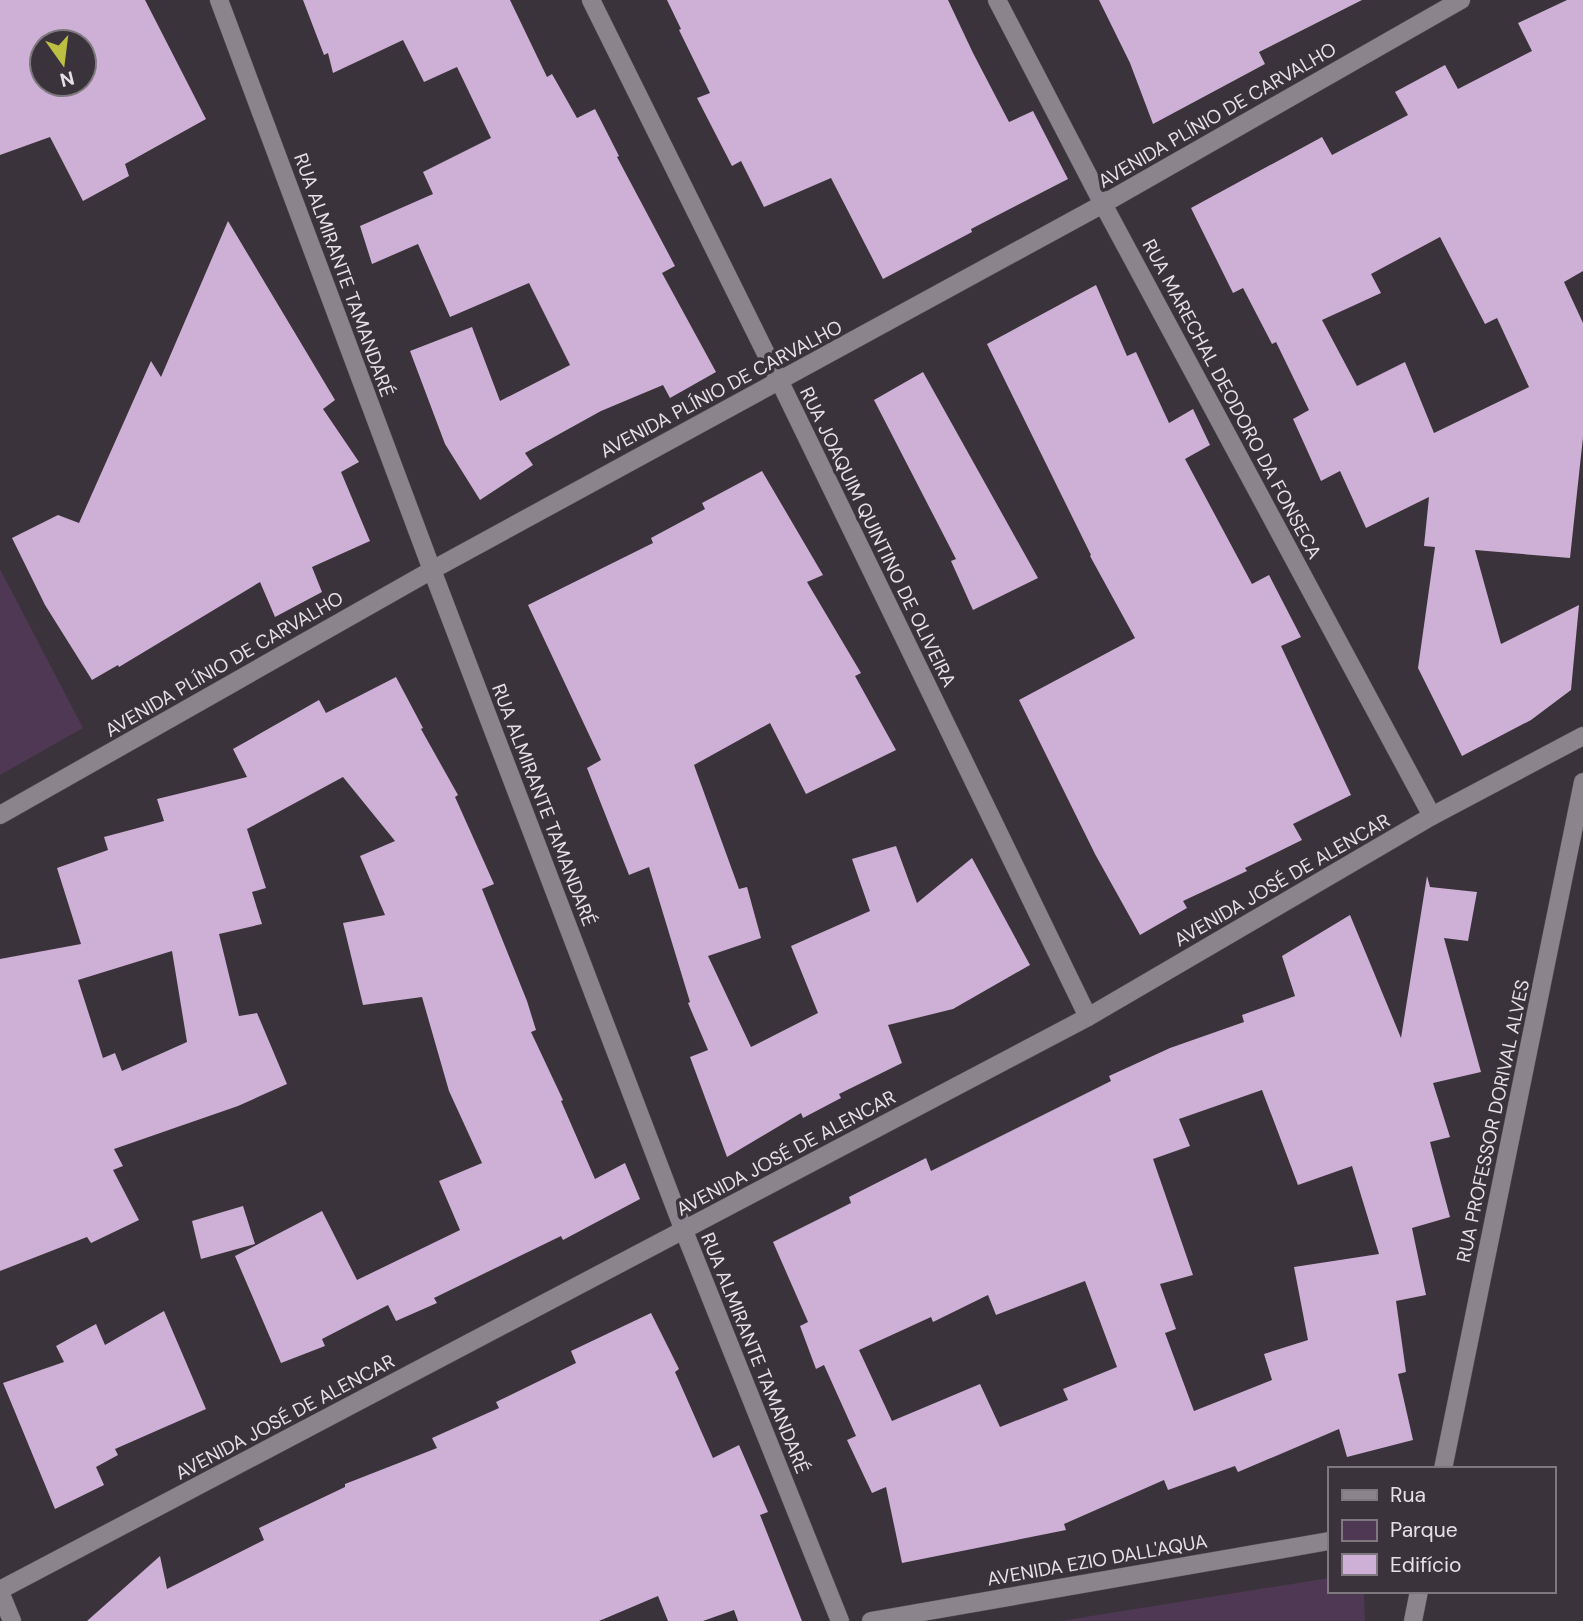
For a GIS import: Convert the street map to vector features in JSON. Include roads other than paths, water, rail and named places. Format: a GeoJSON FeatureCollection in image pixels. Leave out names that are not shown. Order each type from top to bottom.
{"type":"FeatureCollection","features":[{"type":"Feature","properties":{"kind":"street","name":"RUA ALMIRANTE TAMANDARÉ"},"geometry":{"type":"LineString","coordinates":[[219,0],[432,570],[684,1231],[840,1621]]}},
{"type":"Feature","properties":{"kind":"street","name":"RUA JOAQUIM QUINTINO DE OLIVEIRA"},"geometry":{"type":"LineString","coordinates":[[591,0],[1088,1017]]}},
{"type":"Feature","properties":{"kind":"street","name":"RUA MARECHAL DEODORO DA FONSECA"},"geometry":{"type":"LineString","coordinates":[[997,0],[1103,204],[1432,816]]}},
{"type":"Feature","properties":{"kind":"street","name":"AVENIDA PLÍNIO DE CARVALHO"},"geometry":{"type":"LineString","coordinates":[[0,815],[432,570],[1103,204],[1461,0]]}},
{"type":"Feature","properties":{"kind":"street","name":"AVENIDA JOSÉ DE ALENCAR"},"geometry":{"type":"LineString","coordinates":[[0,1591],[1088,1017],[1432,816],[1583,736]]}},
{"type":"Feature","properties":{"kind":"street","name":"RUA PROFESSOR DORIVAL ALVES"},"geometry":{"type":"LineString","coordinates":[[1443,1467],[1583,782]]}},
{"type":"Feature","properties":{"kind":"street","name":"AVENIDA EZIO DALL'AQUA"},"geometry":{"type":"LineString","coordinates":[[871,1621],[1328,1541]]}},
{"type":"Feature","properties":{"kind":"street"},"geometry":{"type":"LineString","coordinates":[[0,1591],[12,1621]]}},
{"type":"Feature","properties":{"kind":"street"},"geometry":{"type":"LineString","coordinates":[[1413,1621],[1419,1593]]}}]}
